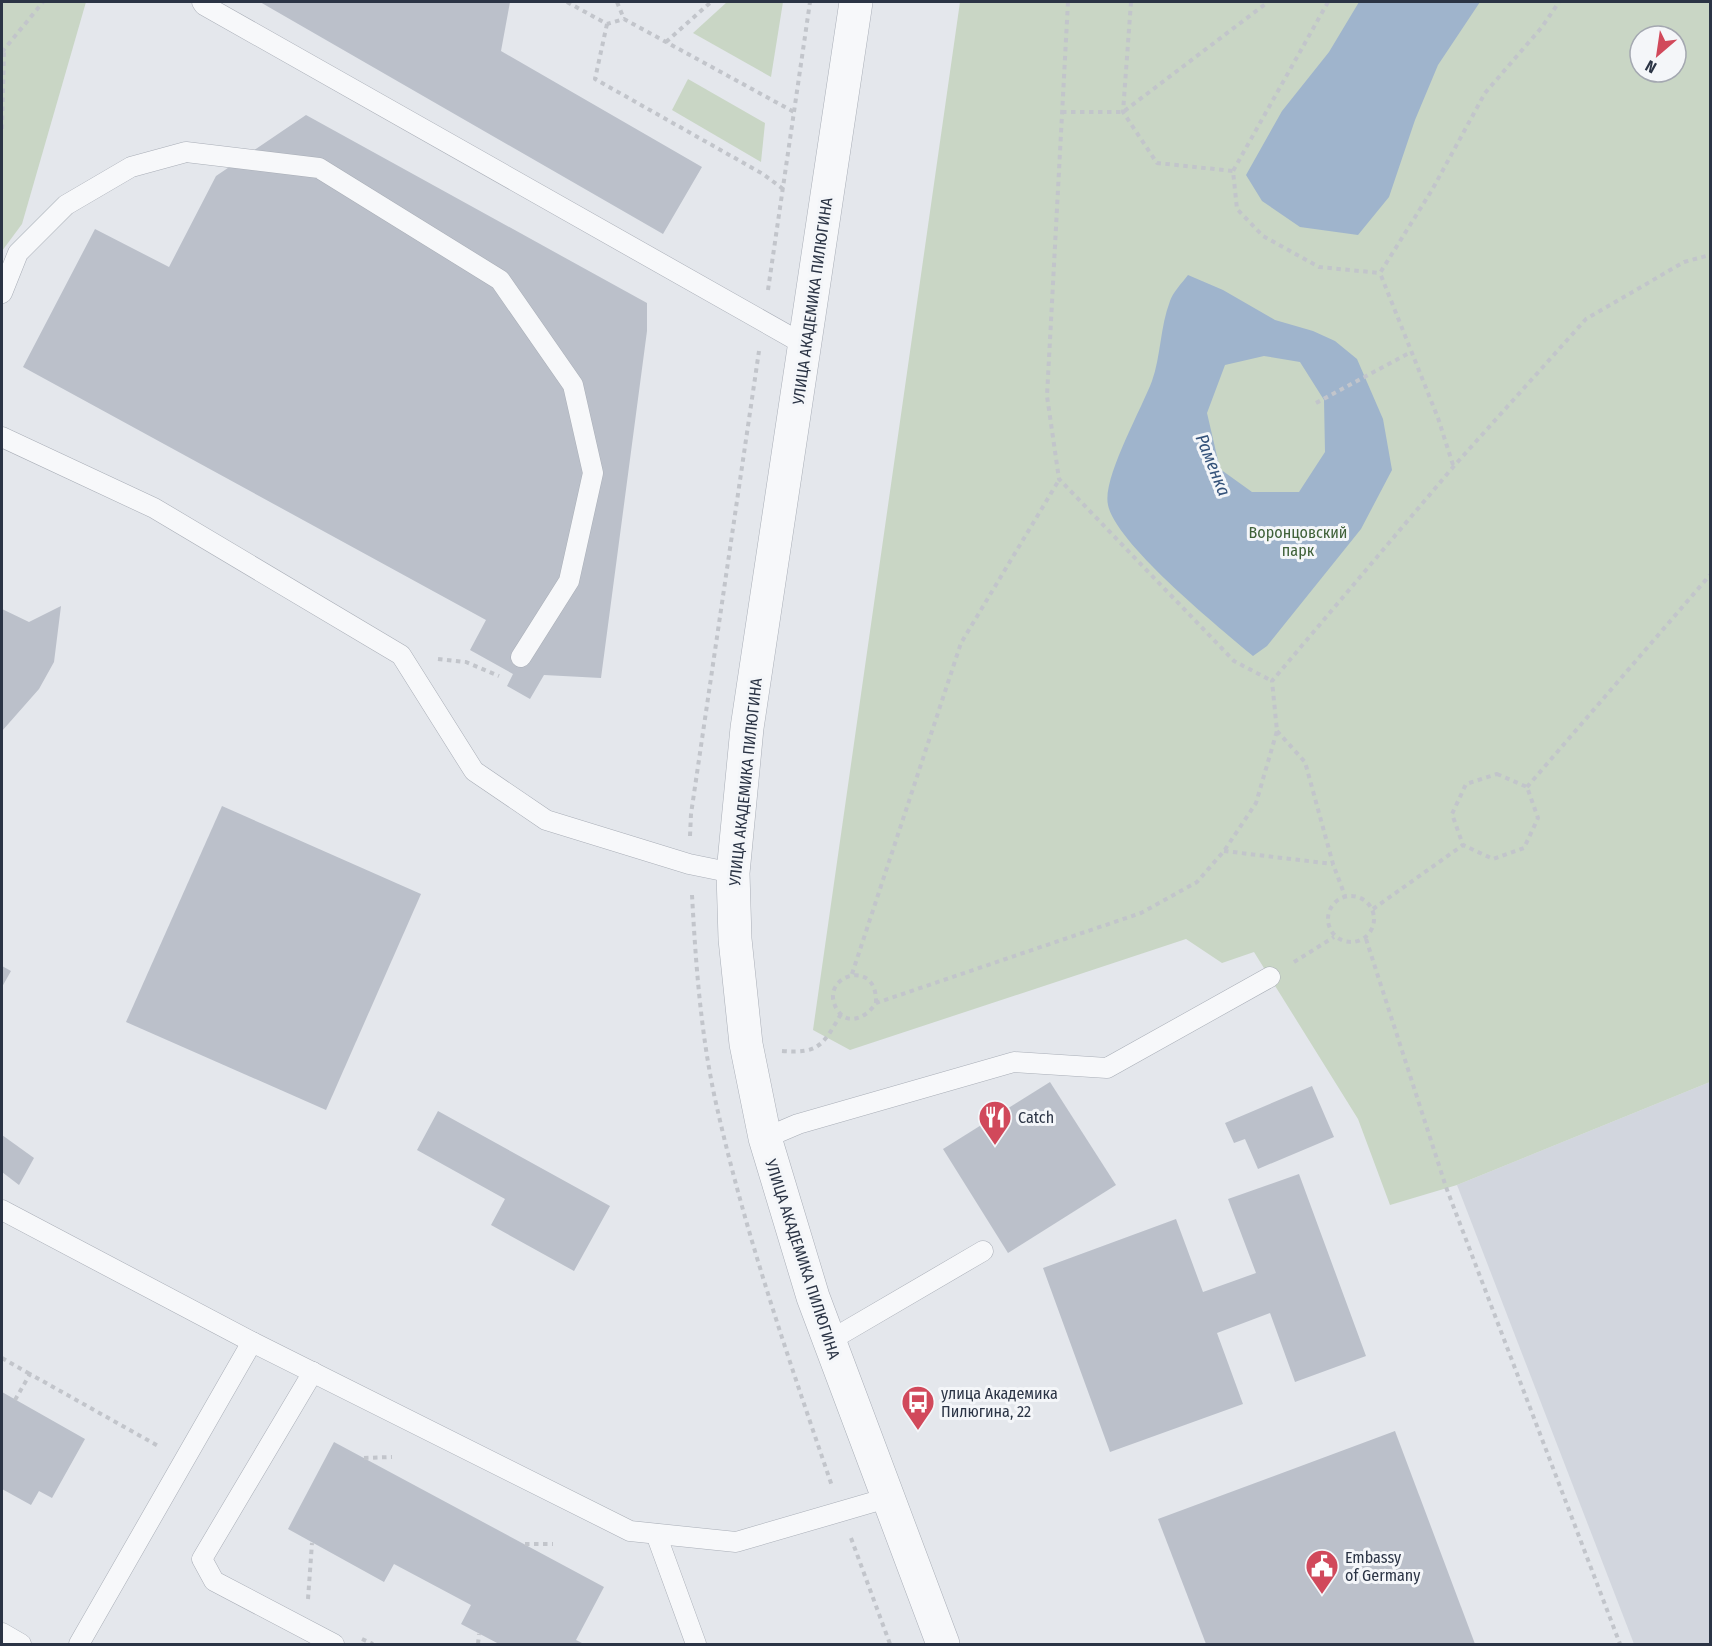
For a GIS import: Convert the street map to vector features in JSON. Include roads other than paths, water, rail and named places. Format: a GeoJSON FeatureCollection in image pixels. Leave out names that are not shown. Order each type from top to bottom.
{"type":"FeatureCollection","features":[{"type":"Feature","properties":{"kind":"street","name":"УЛИЦА АКАДЕМИКА ПИЛЮГИНА"},"geometry":{"type":"LineString","coordinates":[[856,2],[747,728],[733,873],[735,939],[746,1044],[765,1138],[813,1297],[943,1644]]}},
{"type":"Feature","properties":{"kind":"lane"},"geometry":{"type":"LineString","coordinates":[[202,2],[204,6],[805,345]]}},
{"type":"Feature","properties":{"kind":"lane"},"geometry":{"type":"LineString","coordinates":[[2,293],[18,253],[66,205],[130,167],[186,152],[319,168],[500,280],[573,385],[593,472],[569,581],[521,657]]}},
{"type":"Feature","properties":{"kind":"lane"},"geometry":{"type":"LineString","coordinates":[[2,437],[154,508],[401,655],[474,771],[546,820],[689,864],[733,873]]}},
{"type":"Feature","properties":{"kind":"lane"},"geometry":{"type":"LineString","coordinates":[[765,1138],[798,1124],[1014,1062],[1107,1068],[1270,977]]}},
{"type":"Feature","properties":{"kind":"lane"},"geometry":{"type":"LineString","coordinates":[[2,1210],[252,1342],[630,1532],[736,1542],[887,1497]]}},
{"type":"Feature","properties":{"kind":"lane"},"geometry":{"type":"LineString","coordinates":[[829,1341],[983,1251]]}},
{"type":"Feature","properties":{"kind":"lane"},"geometry":{"type":"LineString","coordinates":[[79,1644],[252,1342]]}},
{"type":"Feature","properties":{"kind":"lane"},"geometry":{"type":"LineString","coordinates":[[313,1372],[202,1559],[214,1581],[334,1644]]}},
{"type":"Feature","properties":{"kind":"lane"},"geometry":{"type":"LineString","coordinates":[[656,1534],[696,1644]]}},
{"type":"Feature","properties":{"kind":"lane"},"geometry":{"type":"LineString","coordinates":[[2,1633],[21,1644]]}},
{"type":"Feature","properties":{"kind":"water"},"geometry":{"type":"Polygon","coordinates":[[[1359,2],[1480,2],[1438,65],[1415,120],[1389,197],[1358,235],[1300,227],[1262,201],[1246,175],[1282,111],[1329,52],[1359,2]]]}},
{"type":"Feature","properties":{"kind":"water","name":"Раменка"},"geometry":{"type":"Polygon","coordinates":[[[1188,275],[1223,290],[1275,320],[1313,331],[1335,341],[1357,359],[1383,419],[1392,470],[1361,529],[1267,646],[1253,656],[1195,607],[1149,563],[1115,522],[1108,505],[1108,493],[1116,462],[1152,381],[1170,301],[1188,275]],[[1264,356],[1225,365],[1207,413],[1220,469],[1252,492],[1299,492],[1325,452],[1324,400],[1300,362],[1264,356]]]}},
{"type":"Feature","properties":{"kind":"place","name":"Catch"},"geometry":{"type":"Point","coordinates":[995,1146]}},
{"type":"Feature","properties":{"kind":"place","name":"улица Академика Пилюгина, 22"},"geometry":{"type":"Point","coordinates":[918,1431]}},
{"type":"Feature","properties":{"kind":"place","name":"Embassy of Germany"},"geometry":{"type":"Point","coordinates":[1322,1595]}},
{"type":"Feature","properties":{"kind":"park label","name":"Воронцовский парк"},"geometry":{"type":"Point","coordinates":[1298,541]}}]}
